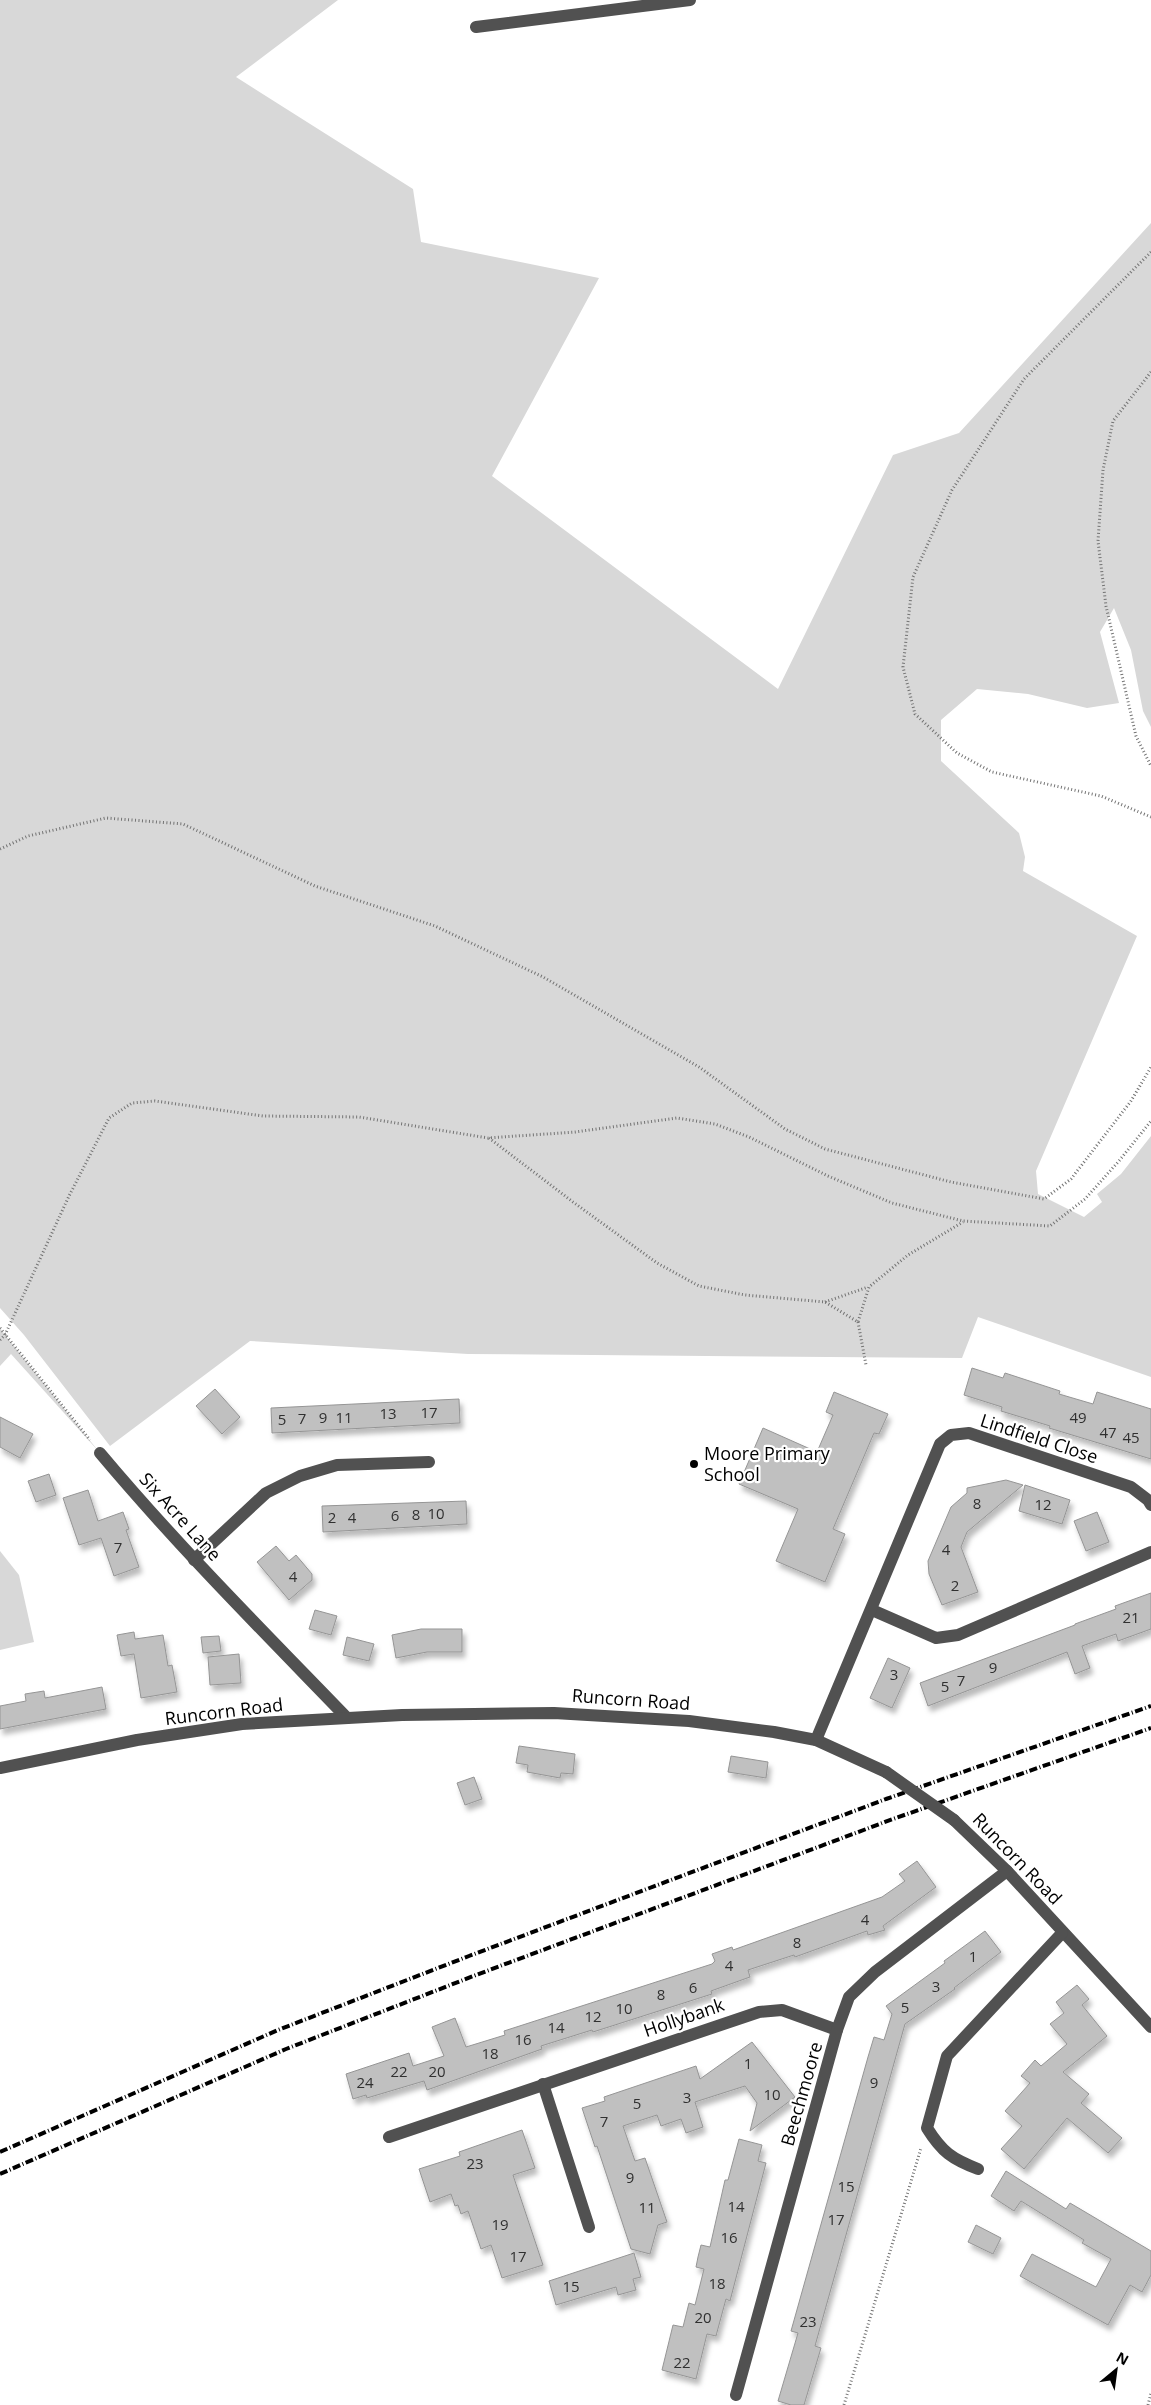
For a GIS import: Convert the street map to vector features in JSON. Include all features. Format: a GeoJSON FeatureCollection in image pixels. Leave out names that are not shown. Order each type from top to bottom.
{"type":"FeatureCollection","features":[{"type":"Feature","properties":{"kind":"street"},"geometry":{"type":"LineString","coordinates":[[476,27],[690,0]]}},
{"type":"Feature","properties":{"kind":"street","name":"Lindfield Close"},"geometry":{"type":"LineString","coordinates":[[816,1740],[940,1444],[951,1435],[968,1433],[1131,1487],[1148,1500],[1151,1505]]}},
{"type":"Feature","properties":{"kind":"street","name":"Six Acre Lane"},"geometry":{"type":"LineString","coordinates":[[100,1453],[147,1509],[194,1560],[346,1718]]}},
{"type":"Feature","properties":{"kind":"street"},"geometry":{"type":"LineString","coordinates":[[194,1560],[266,1493],[300,1476],[337,1465],[430,1462]]}},
{"type":"Feature","properties":{"kind":"street"},"geometry":{"type":"LineString","coordinates":[[872,1610],[936,1638],[958,1634],[1151,1552]]}},
{"type":"Feature","properties":{"kind":"street","name":"Runcorn Road"},"geometry":{"type":"LineString","coordinates":[[0,1768],[137,1740],[242,1724],[346,1718],[554,1713],[689,1721],[816,1740],[886,1772],[954,1820],[1007,1871],[1151,2028]]}},
{"type":"Feature","properties":{"kind":"street","name":"Beechmoore"},"geometry":{"type":"LineString","coordinates":[[736,2395],[838,2030],[850,1997],[875,1972],[1007,1871]]}},
{"type":"Feature","properties":{"kind":"street"},"geometry":{"type":"LineString","coordinates":[[978,2169],[954,2160],[938,2145],[927,2128],[946,2056],[1062,1933]]}},
{"type":"Feature","properties":{"kind":"street","name":"Hollybank"},"geometry":{"type":"LineString","coordinates":[[388,2137],[759,2012],[782,2010],[838,2030]]}},
{"type":"Feature","properties":{"kind":"street"},"geometry":{"type":"LineString","coordinates":[[544,2084],[589,2227]]}},
{"type":"Feature","properties":{"kind":"path"},"geometry":{"type":"LineString","coordinates":[[1151,252],[1024,379],[952,490],[913,577],[903,666],[915,714],[957,753],[992,772],[1101,796],[1151,817]]}},
{"type":"Feature","properties":{"kind":"path"},"geometry":{"type":"LineString","coordinates":[[1151,372],[1113,421],[1104,470],[1098,541],[1106,606],[1136,736],[1151,766]]}},
{"type":"Feature","properties":{"kind":"path"},"geometry":{"type":"LineString","coordinates":[[0,849],[28,836],[106,818],[183,824],[316,886],[435,926],[543,977],[699,1067],[785,1130],[825,1149],[951,1182],[1044,1199],[1071,1179],[1131,1102],[1151,1067]]}},
{"type":"Feature","properties":{"kind":"path"},"geometry":{"type":"LineString","coordinates":[[0,1340],[6,1335],[69,1196],[109,1118],[132,1103],[155,1101],[263,1116],[359,1117],[488,1138],[575,1132],[676,1118],[715,1124],[749,1137],[828,1176],[892,1202],[964,1221],[1050,1226],[1085,1199],[1151,1121]]}},
{"type":"Feature","properties":{"kind":"path"},"geometry":{"type":"LineString","coordinates":[[488,1138],[657,1263],[699,1286],[745,1295],[825,1302],[869,1287],[908,1256],[964,1221]]}},
{"type":"Feature","properties":{"kind":"path"},"geometry":{"type":"LineString","coordinates":[[866,1365],[858,1322],[869,1287]]}},
{"type":"Feature","properties":{"kind":"path"},"geometry":{"type":"LineString","coordinates":[[825,1302],[858,1322]]}},
{"type":"Feature","properties":{"kind":"path"},"geometry":{"type":"LineString","coordinates":[[0,1328],[100,1453]]}},
{"type":"Feature","properties":{"kind":"path"},"geometry":{"type":"LineString","coordinates":[[844,2405],[927,2128]]}},
{"type":"Feature","properties":{"kind":"path"},"geometry":{"type":"LineString","coordinates":[[1148,2405],[1151,2393]]}},
{"type":"Feature","properties":{"kind":"shaded area"},"geometry":{"type":"Polygon","coordinates":[[[0,0],[338,0],[236,77],[413,189],[421,242],[599,278],[492,476],[778,689],[893,455],[959,433],[1151,223],[1151,727],[1143,711],[1131,650],[1114,608],[1100,632],[1119,703],[1087,708],[1028,694],[977,689],[941,720],[941,761],[1019,833],[1025,857],[1023,871],[1137,936],[1036,1171],[1038,1194],[1084,1217],[1102,1202],[1097,1194],[1121,1174],[1151,1136],[1151,1377],[978,1317],[962,1358],[468,1354],[250,1341],[110,1446],[24,1335],[0,1308],[0,0]]]}},
{"type":"Feature","properties":{"kind":"shaded area"},"geometry":{"type":"Polygon","coordinates":[[[0,1328],[100,1453],[11,1354],[0,1366],[0,1328]]]}},
{"type":"Feature","properties":{"kind":"shaded area"},"geometry":{"type":"Polygon","coordinates":[[[0,1551],[19,1575],[34,1642],[0,1650],[0,1551]]]}},
{"type":"Feature","properties":{"kind":"building"},"geometry":{"type":"Polygon","coordinates":[[[972,1368],[1003,1378],[1005,1373],[1060,1391],[1059,1394],[1093,1404],[1097,1392],[1151,1409],[1151,1459],[1049,1428],[1050,1426],[1001,1411],[1002,1407],[964,1395],[972,1368]]]}},
{"type":"Feature","properties":{"kind":"building"},"geometry":{"type":"Polygon","coordinates":[[[215,1389],[240,1417],[222,1434],[196,1406],[215,1389]]]}},
{"type":"Feature","properties":{"kind":"building"},"geometry":{"type":"Polygon","coordinates":[[[834,1392],[888,1414],[879,1434],[874,1433],[833,1529],[845,1534],[825,1582],[776,1561],[798,1509],[739,1484],[763,1428],[817,1452],[833,1415],[826,1412],[834,1392]]]}},
{"type":"Feature","properties":{"kind":"building"},"geometry":{"type":"Polygon","coordinates":[[[459,1399],[460,1423],[272,1433],[271,1408],[459,1399]]]}},
{"type":"Feature","properties":{"kind":"building"},"geometry":{"type":"Polygon","coordinates":[[[0,1417],[33,1434],[20,1458],[0,1447],[0,1417]]]}},
{"type":"Feature","properties":{"kind":"building"},"geometry":{"type":"Polygon","coordinates":[[[49,1474],[56,1495],[36,1502],[28,1481],[49,1474]]]}},
{"type":"Feature","properties":{"kind":"building"},"geometry":{"type":"Polygon","coordinates":[[[1006,1480],[1023,1485],[967,1532],[961,1547],[978,1592],[942,1605],[929,1574],[928,1561],[951,1507],[967,1493],[967,1488],[1006,1480]]]}},
{"type":"Feature","properties":{"kind":"building"},"geometry":{"type":"Polygon","coordinates":[[[1025,1485],[1070,1500],[1062,1524],[1019,1511],[1025,1485]]]}},
{"type":"Feature","properties":{"kind":"building"},"geometry":{"type":"Polygon","coordinates":[[[88,1490],[98,1521],[123,1512],[129,1529],[126,1530],[139,1567],[114,1576],[101,1538],[79,1545],[63,1498],[88,1490]]]}},
{"type":"Feature","properties":{"kind":"building"},"geometry":{"type":"Polygon","coordinates":[[[466,1501],[467,1524],[323,1532],[322,1506],[466,1501]]]}},
{"type":"Feature","properties":{"kind":"building"},"geometry":{"type":"Polygon","coordinates":[[[1097,1512],[1109,1542],[1086,1551],[1074,1521],[1097,1512]]]}},
{"type":"Feature","properties":{"kind":"building"},"geometry":{"type":"Polygon","coordinates":[[[276,1546],[289,1561],[296,1555],[312,1574],[312,1580],[289,1600],[257,1562],[276,1546]]]}},
{"type":"Feature","properties":{"kind":"building"},"geometry":{"type":"Polygon","coordinates":[[[1151,1593],[1151,1629],[1118,1641],[1116,1634],[1082,1646],[1090,1668],[1075,1674],[1067,1652],[928,1706],[920,1683],[1075,1625],[1116,1609],[1115,1606],[1151,1593]]]}},
{"type":"Feature","properties":{"kind":"building"},"geometry":{"type":"Polygon","coordinates":[[[315,1610],[337,1616],[331,1635],[309,1629],[315,1610]]]}},
{"type":"Feature","properties":{"kind":"building"},"geometry":{"type":"Polygon","coordinates":[[[421,1629],[462,1629],[462,1652],[427,1652],[396,1658],[392,1635],[421,1629]]]}},
{"type":"Feature","properties":{"kind":"building"},"geometry":{"type":"Polygon","coordinates":[[[134,1632],[135,1639],[163,1635],[168,1666],[172,1665],[177,1692],[141,1698],[134,1654],[121,1656],[117,1635],[134,1632]]]}},
{"type":"Feature","properties":{"kind":"building"},"geometry":{"type":"Polygon","coordinates":[[[219,1636],[221,1651],[203,1653],[201,1637],[219,1636]]]}},
{"type":"Feature","properties":{"kind":"building"},"geometry":{"type":"Polygon","coordinates":[[[347,1637],[374,1644],[369,1661],[343,1655],[347,1637]]]}},
{"type":"Feature","properties":{"kind":"building"},"geometry":{"type":"Polygon","coordinates":[[[239,1654],[241,1683],[210,1685],[208,1657],[239,1654]]]}},
{"type":"Feature","properties":{"kind":"building"},"geometry":{"type":"Polygon","coordinates":[[[888,1658],[910,1668],[892,1708],[870,1698],[888,1658]]]}},
{"type":"Feature","properties":{"kind":"building"},"geometry":{"type":"Polygon","coordinates":[[[102,1687],[106,1709],[0,1729],[0,1706],[26,1701],[25,1694],[44,1691],[45,1698],[102,1687]]]}},
{"type":"Feature","properties":{"kind":"building"},"geometry":{"type":"Polygon","coordinates":[[[519,1746],[575,1754],[573,1774],[561,1773],[560,1778],[527,1772],[528,1765],[516,1763],[519,1746]]]}},
{"type":"Feature","properties":{"kind":"building"},"geometry":{"type":"Polygon","coordinates":[[[731,1756],[768,1762],[766,1778],[728,1772],[731,1756]]]}},
{"type":"Feature","properties":{"kind":"building"},"geometry":{"type":"Polygon","coordinates":[[[474,1777],[482,1799],[465,1805],[457,1783],[474,1777]]]}},
{"type":"Feature","properties":{"kind":"building"},"geometry":{"type":"Polygon","coordinates":[[[917,1861],[936,1887],[883,1926],[885,1930],[868,1935],[867,1931],[795,1957],[794,1955],[748,1970],[750,1977],[711,1991],[712,1994],[593,2032],[592,2030],[541,2046],[542,2049],[427,2090],[424,2081],[367,2098],[366,2095],[353,2099],[346,2074],[409,2053],[413,2066],[444,2056],[432,2027],[455,2018],[466,2047],[505,2035],[504,2031],[712,1964],[715,1961],[712,1954],[732,1947],[733,1950],[882,1897],[905,1881],[899,1874],[917,1861]]]}},
{"type":"Feature","properties":{"kind":"building"},"geometry":{"type":"Polygon","coordinates":[[[985,1931],[1001,1952],[955,1989],[905,2024],[815,2346],[821,2348],[804,2405],[791,2405],[778,2401],[798,2333],[791,2331],[868,2057],[874,2037],[884,2040],[892,2014],[886,2006],[985,1931]]]}},
{"type":"Feature","properties":{"kind":"building"},"geometry":{"type":"Polygon","coordinates":[[[1077,1985],[1089,1999],[1082,2005],[1107,2036],[1063,2072],[1089,2094],[1081,2103],[1122,2138],[1108,2153],[1067,2118],[1024,2169],[1001,2149],[1022,2126],[1005,2111],[1030,2083],[1021,2076],[1035,2060],[1041,2066],[1067,2044],[1050,2024],[1064,2013],[1056,2002],[1077,1985]]]}},
{"type":"Feature","properties":{"kind":"building"},"geometry":{"type":"Polygon","coordinates":[[[752,2042],[795,2097],[750,2131],[757,2103],[745,2086],[695,2102],[703,2127],[686,2133],[681,2119],[661,2126],[657,2115],[623,2126],[635,2161],[645,2158],[667,2222],[658,2225],[650,2254],[631,2249],[597,2146],[595,2147],[582,2108],[605,2101],[604,2097],[696,2066],[700,2079],[752,2042]]]}},
{"type":"Feature","properties":{"kind":"building"},"geometry":{"type":"Polygon","coordinates":[[[522,2130],[535,2168],[513,2175],[543,2265],[502,2278],[491,2245],[481,2249],[468,2211],[461,2214],[458,2205],[455,2206],[451,2194],[430,2202],[419,2169],[460,2156],[459,2152],[522,2130]]]}},
{"type":"Feature","properties":{"kind":"building"},"geometry":{"type":"Polygon","coordinates":[[[739,2139],[762,2145],[758,2161],[766,2163],[730,2301],[726,2299],[716,2336],[707,2334],[696,2379],[662,2370],[673,2325],[683,2327],[689,2303],[695,2305],[704,2269],[696,2267],[701,2245],[710,2247],[725,2180],[728,2180],[739,2139]]]}},
{"type":"Feature","properties":{"kind":"building"},"geometry":{"type":"Polygon","coordinates":[[[1006,2171],[1066,2209],[1070,2203],[1151,2251],[1151,2275],[1142,2292],[1130,2285],[1108,2325],[1020,2276],[1032,2254],[1096,2287],[1111,2259],[1082,2243],[1084,2240],[1021,2201],[1014,2211],[991,2196],[1006,2171]]]}},
{"type":"Feature","properties":{"kind":"building"},"geometry":{"type":"Polygon","coordinates":[[[976,2225],[1001,2238],[993,2254],[968,2242],[976,2225]]]}},
{"type":"Feature","properties":{"kind":"building"},"geometry":{"type":"Polygon","coordinates":[[[634,2253],[641,2277],[633,2279],[636,2290],[618,2295],[616,2287],[556,2305],[549,2281],[634,2253]]]}},
{"type":"Feature","properties":{"kind":"railway"},"geometry":{"type":"LineString","coordinates":[[0,2152],[278,2030],[886,1799],[1151,1706]]}},
{"type":"Feature","properties":{"kind":"railway"},"geometry":{"type":"LineString","coordinates":[[0,2174],[286,2049],[476,1975],[893,1819],[1151,1728]]}},
{"type":"Feature","properties":{"kind":"place","name":"Moore Primary School"},"geometry":{"type":"Point","coordinates":[694,1464]}}]}
